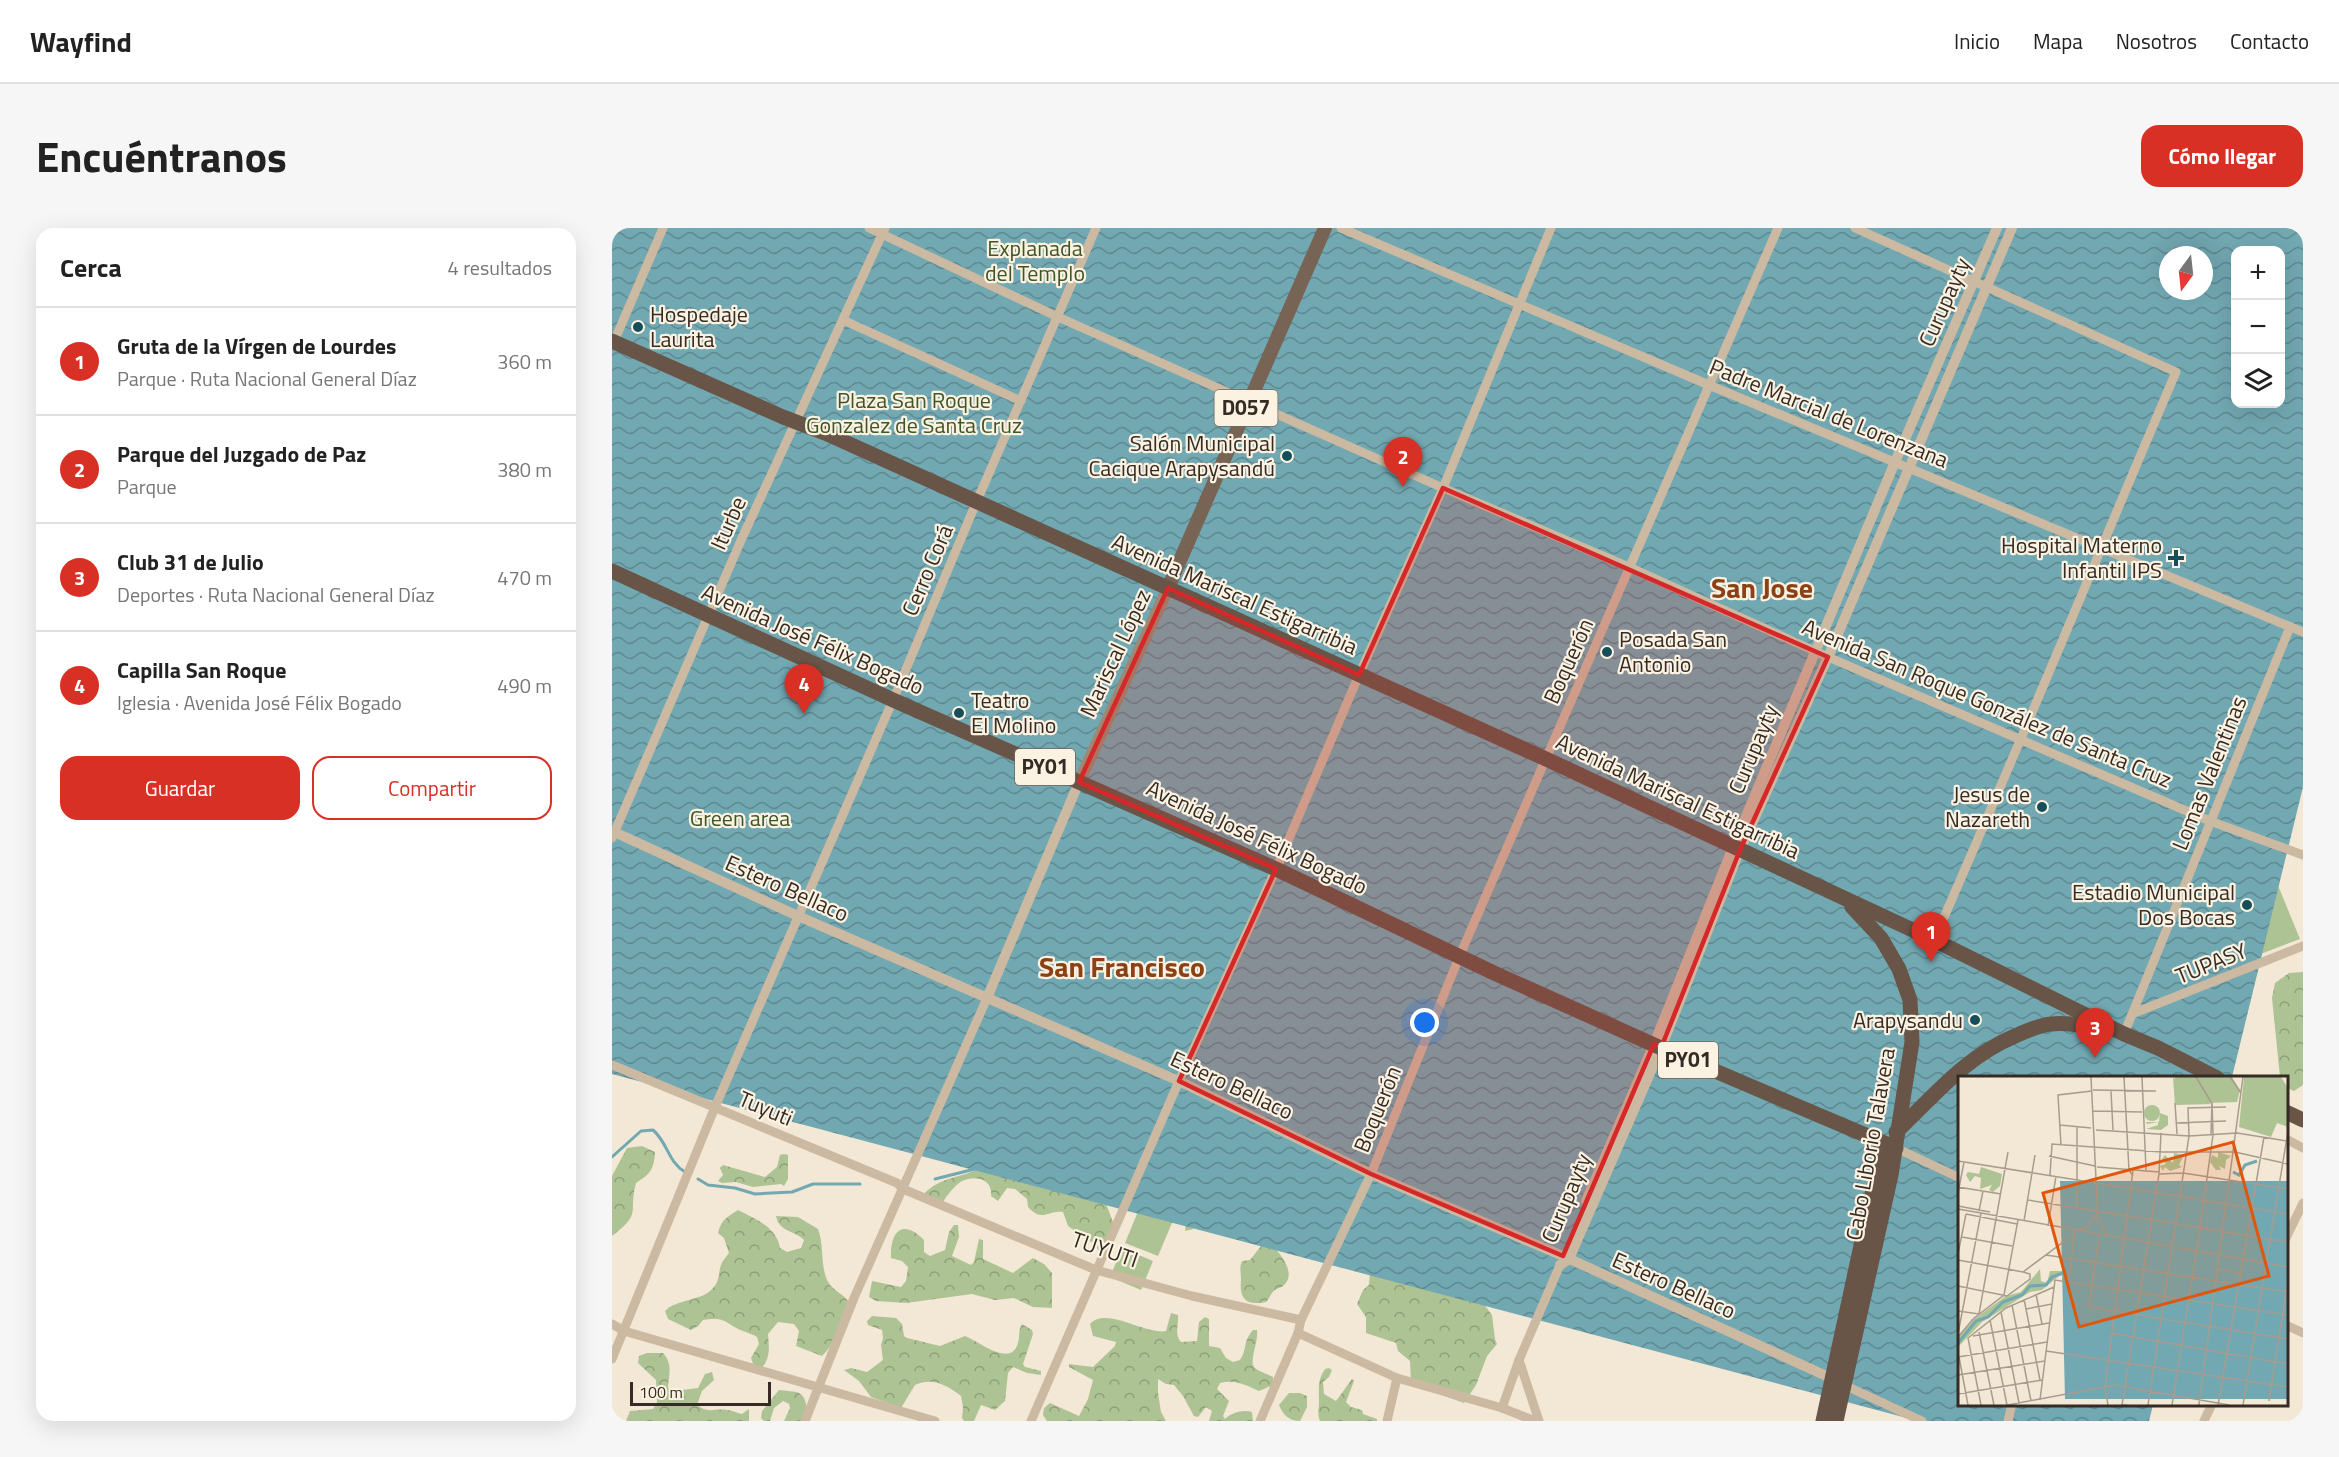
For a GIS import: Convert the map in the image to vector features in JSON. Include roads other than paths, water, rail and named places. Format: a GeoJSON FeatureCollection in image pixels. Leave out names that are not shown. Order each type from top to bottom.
{"type":"FeatureCollection","features":[{"type":"Feature","properties":{"kind":"highway","name":"Avenida Mariscal Estigarribia"},"geometry":{"type":"LineString","coordinates":[[613,342],[1168,588],[1546,759],[1837,896]]}},
{"type":"Feature","properties":{"kind":"highway","name":"Avenida José Félix Bogado"},"geometry":{"type":"LineString","coordinates":[[612,572],[893,700],[1276,869],[1478,965],[1657,1046],[1890,1146]]}},
{"type":"Feature","properties":{"kind":"highway"},"geometry":{"type":"LineString","coordinates":[[1837,896],[1935,940],[2124,1034],[2215,1076]]}},
{"type":"Feature","properties":{"kind":"highway","name":"Cabo Liborio Talavera"},"geometry":{"type":"LineString","coordinates":[[1837,896],[1856,909],[1881,938],[1899,969],[1910,1000],[1912,1042],[1898,1131]]}},
{"type":"Feature","properties":{"kind":"highway"},"geometry":{"type":"LineString","coordinates":[[1890,1146],[1898,1131],[1956,1072],[1980,1053],[2000,1042],[2049,1024],[2078,1024],[2124,1034]]}},
{"type":"Feature","properties":{"kind":"highway"},"geometry":{"type":"LineString","coordinates":[[2288,1113],[2303,1120]]}},
{"type":"Feature","properties":{"kind":"highway","name":"Cabo Liborio Talavera"},"geometry":{"type":"LineString","coordinates":[[1823,1421],[1838,1382],[1890,1146]]}},
{"type":"Feature","properties":{"kind":"highway","name":"Cabo Liborio Talavera"},"geometry":{"type":"LineString","coordinates":[[1836,1421],[1838,1382]]}},
{"type":"Feature","properties":{"kind":"main road","name":"Mariscal López"},"geometry":{"type":"LineString","coordinates":[[1079,782],[1168,588],[1325,228]]}},
{"type":"Feature","properties":{"kind":"street"},"geometry":{"type":"LineString","coordinates":[[613,342],[663,228]]}},
{"type":"Feature","properties":{"kind":"street","name":"Avenida San Roque González de Santa Cruz"},"geometry":{"type":"LineString","coordinates":[[869,228],[884,231],[1058,317],[1443,488],[1631,568],[1828,657],[2210,821],[2303,855]]}},
{"type":"Feature","properties":{"kind":"street","name":"Cerro Corá"},"geometry":{"type":"LineString","coordinates":[[612,1359],[715,1107],[1096,228]]}},
{"type":"Feature","properties":{"kind":"street","name":"Padre Marcial de Lorenzana"},"geometry":{"type":"LineString","coordinates":[[1341,228],[1709,385],[2303,632]]}},
{"type":"Feature","properties":{"kind":"street"},"geometry":{"type":"LineString","coordinates":[[1031,1421],[1179,1081],[1276,869],[1359,675],[1443,488],[1551,228]]}},
{"type":"Feature","properties":{"kind":"street","name":"Boquerón"},"geometry":{"type":"LineString","coordinates":[[1260,1421],[1298,1333],[1301,1320],[1370,1176],[1460,955],[1778,228]]}},
{"type":"Feature","properties":{"kind":"street"},"geometry":{"type":"LineString","coordinates":[[1855,228],[2176,372],[1935,940]]}},
{"type":"Feature","properties":{"kind":"street","name":"Curupayty"},"geometry":{"type":"LineString","coordinates":[[1564,1260],[1657,1046],[1815,651],[1997,228]]}},
{"type":"Feature","properties":{"kind":"street","name":"Curupayty"},"geometry":{"type":"LineString","coordinates":[[1736,848],[1828,657],[2012,228]]}},
{"type":"Feature","properties":{"kind":"street","name":"Iturbe"},"geometry":{"type":"LineString","coordinates":[[613,834],[708,616],[884,231]]}},
{"type":"Feature","properties":{"kind":"street"},"geometry":{"type":"LineString","coordinates":[[843,320],[1021,401]]}},
{"type":"Feature","properties":{"kind":"street","name":"Lomas Valentinas"},"geometry":{"type":"LineString","coordinates":[[2124,1034],[2290,627]]}},
{"type":"Feature","properties":{"kind":"street","name":"Mariscal López"},"geometry":{"type":"LineString","coordinates":[[987,998],[1079,782]]}},
{"type":"Feature","properties":{"kind":"street","name":"Estero Bellaco"},"geometry":{"type":"LineString","coordinates":[[613,834],[1179,1081],[1370,1176],[1564,1260],[1922,1421]]}},
{"type":"Feature","properties":{"kind":"street","name":"TUPASY"},"geometry":{"type":"LineString","coordinates":[[2132,1014],[2303,946]]}},
{"type":"Feature","properties":{"kind":"street"},"geometry":{"type":"LineString","coordinates":[[805,1421],[818,1385],[987,998]]}},
{"type":"Feature","properties":{"kind":"street","name":"Tuyuti"},"geometry":{"type":"LineString","coordinates":[[612,1065],[897,1183],[903,1189]]}},
{"type":"Feature","properties":{"kind":"street"},"geometry":{"type":"LineString","coordinates":[[2288,1140],[2303,1148]]}},
{"type":"Feature","properties":{"kind":"street","name":"Avenida José Félix Bogado"},"geometry":{"type":"LineString","coordinates":[[1890,1146],[1958,1178]]}},
{"type":"Feature","properties":{"kind":"street","name":"TUYUTI"},"geometry":{"type":"LineString","coordinates":[[903,1189],[1096,1270],[1192,1296],[1301,1320]]}},
{"type":"Feature","properties":{"kind":"street"},"geometry":{"type":"LineString","coordinates":[[2288,1234],[2303,1203]]}},
{"type":"Feature","properties":{"kind":"street"},"geometry":{"type":"LineString","coordinates":[[1502,1408],[1519,1360],[1564,1260]]}},
{"type":"Feature","properties":{"kind":"street"},"geometry":{"type":"LineString","coordinates":[[612,1324],[624,1331],[818,1385],[935,1421]]}},
{"type":"Feature","properties":{"kind":"street"},"geometry":{"type":"LineString","coordinates":[[2288,1326],[2303,1333]]}},
{"type":"Feature","properties":{"kind":"street"},"geometry":{"type":"LineString","coordinates":[[1298,1333],[1397,1378],[1502,1408],[1537,1421]]}},
{"type":"Feature","properties":{"kind":"street"},"geometry":{"type":"LineString","coordinates":[[1519,1360],[1537,1421]]}},
{"type":"Feature","properties":{"kind":"street"},"geometry":{"type":"LineString","coordinates":[[1387,1421],[1397,1378]]}},
{"type":"Feature","properties":{"kind":"street"},"geometry":{"type":"LineString","coordinates":[[2008,1421],[2012,1406]]}},
{"type":"Feature","properties":{"kind":"street"},"geometry":{"type":"LineString","coordinates":[[2204,1421],[2211,1406]]}},
{"type":"Feature","properties":{"kind":"water"},"geometry":{"type":"Polygon","coordinates":[[[612,228],[2303,228],[2303,787],[2232,1076],[1958,1076],[1958,1406],[2153,1406],[2149,1421],[1918,1421],[612,1074],[612,228]]]}},
{"type":"Feature","properties":{"kind":"waterway"},"geometry":{"type":"LineString","coordinates":[[612,1157],[641,1131],[653,1130],[675,1163],[685,1172]]}},
{"type":"Feature","properties":{"kind":"waterway"},"geometry":{"type":"LineString","coordinates":[[935,1179],[975,1169]]}},
{"type":"Feature","properties":{"kind":"waterway"},"geometry":{"type":"LineString","coordinates":[[698,1179],[708,1185],[735,1188],[755,1194],[792,1192],[813,1184],[860,1184]]}},
{"type":"Feature","properties":{"kind":"place","name":"Hospedaje Laurita"},"geometry":{"type":"Point","coordinates":[638,327]}},
{"type":"Feature","properties":{"kind":"place","name":"Salón Municipal Cacique Arapysandú"},"geometry":{"type":"Point","coordinates":[1287,456]}},
{"type":"Feature","properties":{"kind":"place","name":"Parque del Juzgado de Paz"},"geometry":{"type":"Point","coordinates":[1403,487]}},
{"type":"Feature","properties":{"kind":"place","name":"Hospital Materno Infantil IPS"},"geometry":{"type":"Point","coordinates":[2176,558]}},
{"type":"Feature","properties":{"kind":"place","name":"Posada San Antonio"},"geometry":{"type":"Point","coordinates":[1607,652]}},
{"type":"Feature","properties":{"kind":"place","name":"Teatro El Molino"},"geometry":{"type":"Point","coordinates":[959,713]}},
{"type":"Feature","properties":{"kind":"place","name":"Capilla San Roque"},"geometry":{"type":"Point","coordinates":[804,714]}},
{"type":"Feature","properties":{"kind":"place","name":"Jesus de Nazareth"},"geometry":{"type":"Point","coordinates":[2042,807]}},
{"type":"Feature","properties":{"kind":"place","name":"Estadio Municipal Dos Bocas"},"geometry":{"type":"Point","coordinates":[2247,905]}},
{"type":"Feature","properties":{"kind":"place","name":"Gruta de la Vírgen de Lourdes"},"geometry":{"type":"Point","coordinates":[1931,962]}},
{"type":"Feature","properties":{"kind":"place","name":"Arapysandu"},"geometry":{"type":"Point","coordinates":[1975,1020]}},
{"type":"Feature","properties":{"kind":"place","name":"Club 31 de Julio"},"geometry":{"type":"Point","coordinates":[2095,1058]}},
{"type":"Feature","properties":{"kind":"district","name":"San Jose"},"geometry":{"type":"Point","coordinates":[1762,588]}},
{"type":"Feature","properties":{"kind":"district","name":"San Francisco"},"geometry":{"type":"Point","coordinates":[1122,967]}},
{"type":"Feature","properties":{"kind":"park label","name":"Explanada del Templo"},"geometry":{"type":"Point","coordinates":[1035,260]}},
{"type":"Feature","properties":{"kind":"park label","name":"Plaza San Roque Gonzalez de Santa Cruz"},"geometry":{"type":"Point","coordinates":[914,412]}},
{"type":"Feature","properties":{"kind":"park label","name":"Green area"},"geometry":{"type":"Point","coordinates":[740,818]}}]}
